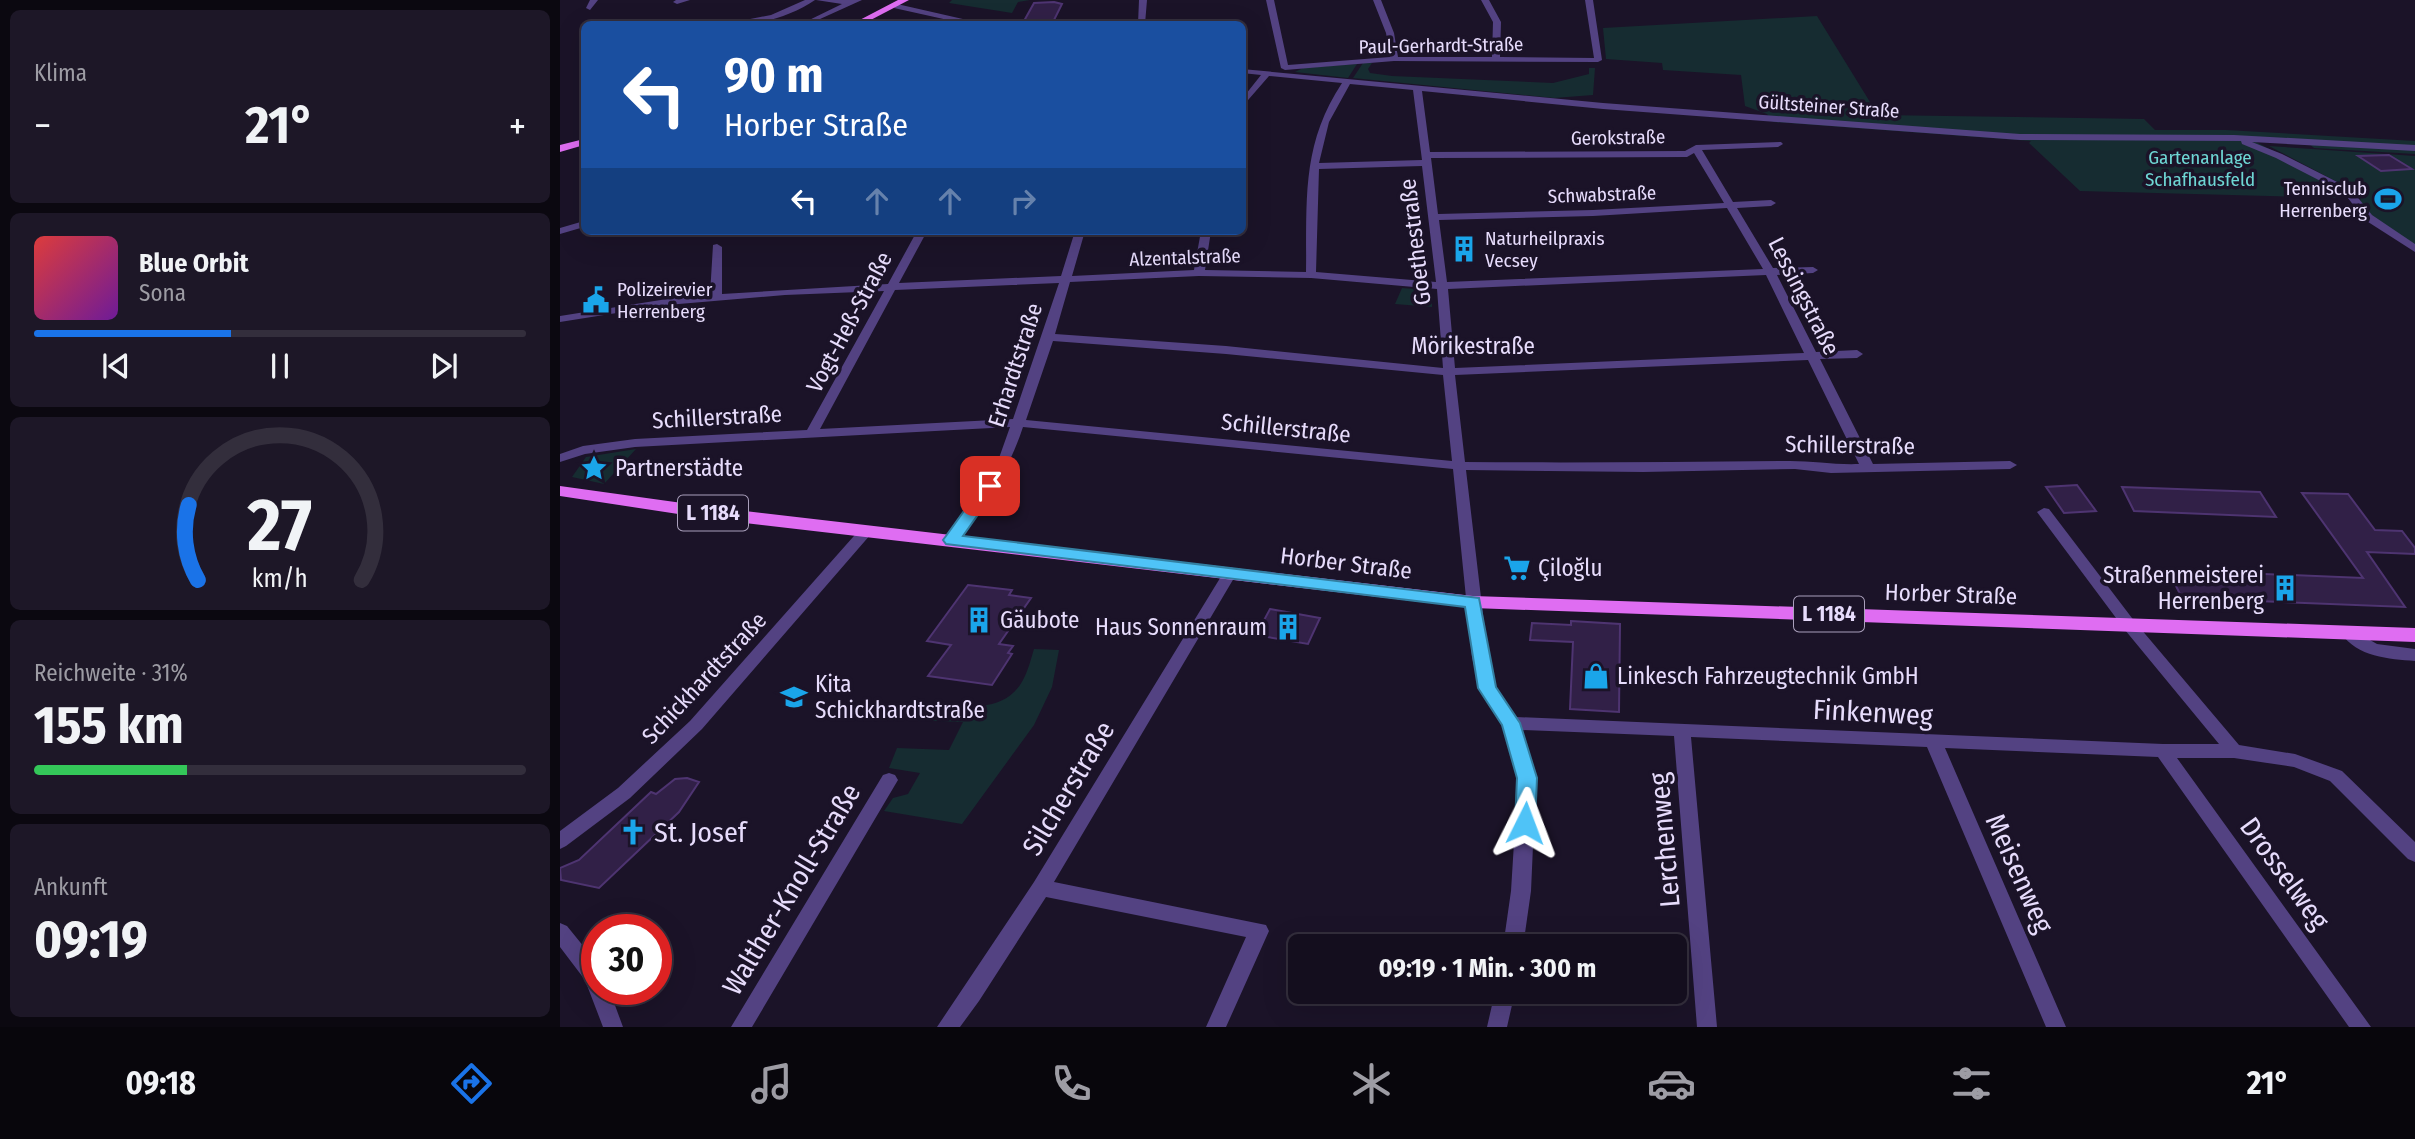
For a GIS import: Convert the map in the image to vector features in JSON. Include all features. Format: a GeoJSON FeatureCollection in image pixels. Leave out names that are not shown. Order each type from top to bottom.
{"type":"FeatureCollection","features":[{"type":"Feature","properties":{"kind":"main road"},"geometry":{"type":"LineString","coordinates":[[863,21],[901,3]]}},
{"type":"Feature","properties":{"kind":"main road"},"geometry":{"type":"LineString","coordinates":[[560,144],[581,140]]}},
{"type":"Feature","properties":{"kind":"main road"},"geometry":{"type":"LineString","coordinates":[[560,149],[581,141]]}},
{"type":"Feature","properties":{"kind":"main road","name":"Horber Straße"},"geometry":{"type":"LineString","coordinates":[[560,491],[866,531],[1473,602],[2415,635]]}},
{"type":"Feature","properties":{"kind":"street"},"geometry":{"type":"LineString","coordinates":[[677,2],[687,0]]}},
{"type":"Feature","properties":{"kind":"street"},"geometry":{"type":"LineString","coordinates":[[748,21],[773,17],[811,0]]}},
{"type":"Feature","properties":{"kind":"street"},"geometry":{"type":"LineString","coordinates":[[820,0],[854,2]]}},
{"type":"Feature","properties":{"kind":"street"},"geometry":{"type":"LineString","coordinates":[[1142,21],[1143,0]]}},
{"type":"Feature","properties":{"kind":"street"},"geometry":{"type":"LineString","coordinates":[[1246,102],[1272,74],[1285,68],[1270,0]]}},
{"type":"Feature","properties":{"kind":"street"},"geometry":{"type":"LineString","coordinates":[[1377,0],[1390,33],[1394,59]]}},
{"type":"Feature","properties":{"kind":"street"},"geometry":{"type":"LineString","coordinates":[[1485,0],[1497,22],[1496,59]]}},
{"type":"Feature","properties":{"kind":"street","name":"Paul-Gerhardt-Straße"},"geometry":{"type":"LineString","coordinates":[[1285,68],[1394,59],[1598,61],[1589,0]]}},
{"type":"Feature","properties":{"kind":"street"},"geometry":{"type":"LineString","coordinates":[[811,21],[854,2]]}},
{"type":"Feature","properties":{"kind":"street"},"geometry":{"type":"LineString","coordinates":[[901,3],[914,10],[960,21]]}},
{"type":"Feature","properties":{"kind":"street","name":"Gültsteiner Straße"},"geometry":{"type":"LineString","coordinates":[[1246,72],[1603,106],[2020,137],[2234,138],[2415,148]]}},
{"type":"Feature","properties":{"kind":"street"},"geometry":{"type":"LineString","coordinates":[[1311,275],[1315,166],[1321,130],[1348,81]]}},
{"type":"Feature","properties":{"kind":"street","name":"Goethestraße"},"geometry":{"type":"LineString","coordinates":[[1417,87],[1442,286],[1473,602],[1487,688],[1511,723],[1527,778],[1521,891],[1515,934]]}},
{"type":"Feature","properties":{"kind":"street"},"geometry":{"type":"LineString","coordinates":[[1759,118],[1765,127]]}},
{"type":"Feature","properties":{"kind":"street","name":"Gerokstraße"},"geometry":{"type":"LineString","coordinates":[[1315,166],[1426,159],[1687,154],[1696,148],[1777,144],[1771,135]]}},
{"type":"Feature","properties":{"kind":"street"},"geometry":{"type":"LineString","coordinates":[[2234,138],[2279,156],[2348,191],[2354,206],[2415,249]]}},
{"type":"Feature","properties":{"kind":"street","name":"Lessingstraße"},"geometry":{"type":"LineString","coordinates":[[1696,148],[1770,272],[1868,468]]}},
{"type":"Feature","properties":{"kind":"street","name":"Schwabstraße"},"geometry":{"type":"LineString","coordinates":[[1434,217],[1593,213],[1772,203]]}},
{"type":"Feature","properties":{"kind":"street"},"geometry":{"type":"LineString","coordinates":[[560,231],[581,225]]}},
{"type":"Feature","properties":{"kind":"street","name":"Vogt-Heß-Straße"},"geometry":{"type":"LineString","coordinates":[[812,433],[920,235]]}},
{"type":"Feature","properties":{"kind":"street","name":"Erhardtstraße"},"geometry":{"type":"LineString","coordinates":[[952,540],[1001,468],[1048,337],[1079,235]]}},
{"type":"Feature","properties":{"kind":"street"},"geometry":{"type":"LineString","coordinates":[[1199,273],[1205,235]]}},
{"type":"Feature","properties":{"kind":"street"},"geometry":{"type":"LineString","coordinates":[[716,297],[717,247]]}},
{"type":"Feature","properties":{"kind":"street","name":"Alzentalstraße"},"geometry":{"type":"LineString","coordinates":[[560,319],[716,297],[1199,273],[1311,275],[1442,286],[1813,270]]}},
{"type":"Feature","properties":{"kind":"street","name":"Mörikestraße"},"geometry":{"type":"LineString","coordinates":[[1048,337],[1226,350],[1449,372],[1857,354]]}},
{"type":"Feature","properties":{"kind":"street","name":"Schillerstraße"},"geometry":{"type":"LineString","coordinates":[[560,458],[583,450],[621,444],[1017,424],[1461,466],[1643,468],[1795,465],[1831,469],[2010,465]]}},
{"type":"Feature","properties":{"kind":"street"},"geometry":{"type":"LineString","coordinates":[[2044,512],[2130,626],[2234,751]]}},
{"type":"Feature","properties":{"kind":"street","name":"Schickhardtstraße"},"geometry":{"type":"LineString","coordinates":[[560,841],[624,793],[696,725],[866,531]]}},
{"type":"Feature","properties":{"kind":"street","name":"Silcherstraße"},"geometry":{"type":"LineString","coordinates":[[947,1027],[972,994],[1041,888],[1230,573]]}},
{"type":"Feature","properties":{"kind":"street"},"geometry":{"type":"LineString","coordinates":[[2349,633],[2358,643],[2377,652],[2415,655]]}},
{"type":"Feature","properties":{"kind":"street","name":"Finkenweg"},"geometry":{"type":"LineString","coordinates":[[1511,723],[2163,751],[2234,751],[2295,761],[2336,776],[2415,854]]}},
{"type":"Feature","properties":{"kind":"street","name":"Lerchenweg"},"geometry":{"type":"LineString","coordinates":[[1682,731],[1707,1027]]}},
{"type":"Feature","properties":{"kind":"street","name":"Meisenweg"},"geometry":{"type":"LineString","coordinates":[[1933,741],[2056,1027]]}},
{"type":"Feature","properties":{"kind":"street","name":"Drosselweg"},"geometry":{"type":"LineString","coordinates":[[2163,751],[2361,1027]]}},
{"type":"Feature","properties":{"kind":"street","name":"Walther-Knoll-Straße"},"geometry":{"type":"LineString","coordinates":[[741,1027],[889,780]]}},
{"type":"Feature","properties":{"kind":"street"},"geometry":{"type":"LineString","coordinates":[[1041,888],[1259,931],[1216,1027]]}},
{"type":"Feature","properties":{"kind":"street"},"geometry":{"type":"LineString","coordinates":[[560,932],[581,959]]}},
{"type":"Feature","properties":{"kind":"street"},"geometry":{"type":"LineString","coordinates":[[1497,1027],[1502,1004]]}},
{"type":"Feature","properties":{"kind":"street"},"geometry":{"type":"LineString","coordinates":[[605,1005],[613,1027]]}},
{"type":"Feature","properties":{"kind":"green space"},"geometry":{"type":"Polygon","coordinates":[[[952,0],[1030,0],[1018,2],[1012,13],[949,3],[952,0]]]}},
{"type":"Feature","properties":{"kind":"green space","name":"Gartenanlage Schafhausfeld"},"geometry":{"type":"Polygon","coordinates":[[[1817,16],[1878,115],[2144,119],[2155,130],[2226,130],[2415,141],[2415,154],[2314,148],[2308,143],[2256,142],[2357,194],[2343,198],[2080,191],[2029,143],[2031,141],[1773,122],[1767,114],[1745,106],[1741,75],[1663,70],[1662,63],[1606,59],[1603,28],[1817,16]]]}},
{"type":"Feature","properties":{"kind":"green space"},"geometry":{"type":"Polygon","coordinates":[[[1363,63],[1372,63],[1368,69],[1370,73],[1392,76],[1553,83],[1589,74],[1589,68],[1595,68],[1593,95],[1554,98],[1353,78],[1363,63]]]}},
{"type":"Feature","properties":{"kind":"green space"},"geometry":{"type":"Polygon","coordinates":[[[1357,64],[1348,78],[1295,72],[1303,68],[1357,64]]]}},
{"type":"Feature","properties":{"kind":"green space","name":"Tennisclub Herrenberg"},"geometry":{"type":"Polygon","coordinates":[[[2269,146],[2415,156],[2415,245],[2361,208],[2360,194],[2269,146]]]}},
{"type":"Feature","properties":{"kind":"green space"},"geometry":{"type":"Polygon","coordinates":[[[1402,288],[1427,290],[1432,294],[1432,307],[1395,304],[1402,288]]]}},
{"type":"Feature","properties":{"kind":"green space"},"geometry":{"type":"Polygon","coordinates":[[[636,449],[604,484],[572,477],[586,457],[636,449]]]}},
{"type":"Feature","properties":{"kind":"green space"},"geometry":{"type":"Polygon","coordinates":[[[1034,649],[1059,650],[1052,687],[1034,725],[962,824],[884,811],[893,798],[908,794],[920,773],[889,768],[897,748],[949,750],[963,722],[914,720],[936,709],[974,707],[1007,698],[1023,680],[1034,649]]]}},
{"type":"Feature","properties":{"kind":"building"},"geometry":{"type":"Polygon","coordinates":[[[1034,3],[1062,4],[1054,20],[1024,21],[1034,3]]]}},
{"type":"Feature","properties":{"kind":"building"},"geometry":{"type":"Polygon","coordinates":[[[2389,155],[2412,169],[2381,171],[2358,156],[2389,155]]]}},
{"type":"Feature","properties":{"kind":"building","name":"Straßenmeisterei Herrenberg"},"geometry":{"type":"Polygon","coordinates":[[[2077,485],[2096,511],[2064,513],[2046,487],[2077,485]]]}},
{"type":"Feature","properties":{"kind":"building","name":"Straßenmeisterei Herrenberg"},"geometry":{"type":"Polygon","coordinates":[[[2122,487],[2260,492],[2276,517],[2134,511],[2122,487]]]}},
{"type":"Feature","properties":{"kind":"building","name":"Straßenmeisterei Herrenberg"},"geometry":{"type":"Polygon","coordinates":[[[2302,493],[2348,494],[2375,530],[2402,531],[2415,548],[2415,554],[2367,552],[2405,607],[2182,598],[2168,570],[2363,578],[2302,493]]]}},
{"type":"Feature","properties":{"kind":"building","name":"Gäubote"},"geometry":{"type":"Polygon","coordinates":[[[968,585],[1012,590],[1009,595],[1031,598],[999,644],[1013,646],[1008,653],[1012,654],[992,685],[928,676],[951,645],[927,641],[968,585]]]}},
{"type":"Feature","properties":{"kind":"building","name":"Haus Sonnenraum"},"geometry":{"type":"Polygon","coordinates":[[[1270,609],[1320,618],[1308,644],[1256,635],[1270,609]]]}},
{"type":"Feature","properties":{"kind":"building","name":"Linkesch Fahrzeugtechnik GmbH"},"geometry":{"type":"Polygon","coordinates":[[[1571,621],[1620,624],[1619,712],[1570,709],[1573,642],[1530,640],[1532,623],[1571,625],[1571,621]]]}},
{"type":"Feature","properties":{"kind":"building","name":"St. Josef"},"geometry":{"type":"Polygon","coordinates":[[[687,778],[699,782],[679,812],[599,888],[561,880],[560,868],[579,860],[651,792],[656,794],[675,779],[687,778]]]}},
{"type":"Feature","properties":{"kind":"place","name":"Tennisclub Herrenberg"},"geometry":{"type":"Point","coordinates":[2388,199]}},
{"type":"Feature","properties":{"kind":"place","name":"Naturheilpraxis Vecsey"},"geometry":{"type":"Point","coordinates":[1464,249]}},
{"type":"Feature","properties":{"kind":"place","name":"Polizeirevier Herrenberg"},"geometry":{"type":"Point","coordinates":[596,300]}},
{"type":"Feature","properties":{"kind":"place","name":"Partnerstädte"},"geometry":{"type":"Point","coordinates":[594,468]}},
{"type":"Feature","properties":{"kind":"place","name":"Çiloğlu"},"geometry":{"type":"Point","coordinates":[1517,568]}},
{"type":"Feature","properties":{"kind":"place","name":"Straßenmeisterei Herrenberg"},"geometry":{"type":"Point","coordinates":[2285,588]}},
{"type":"Feature","properties":{"kind":"place","name":"Gäubote"},"geometry":{"type":"Point","coordinates":[979,620]}},
{"type":"Feature","properties":{"kind":"place","name":"Haus Sonnenraum"},"geometry":{"type":"Point","coordinates":[1288,627]}},
{"type":"Feature","properties":{"kind":"place","name":"Linkesch Fahrzeugtechnik GmbH"},"geometry":{"type":"Point","coordinates":[1596,676]}},
{"type":"Feature","properties":{"kind":"place","name":"Kita Schickhardtstraße"},"geometry":{"type":"Point","coordinates":[794,697]}},
{"type":"Feature","properties":{"kind":"place","name":"St. Josef"},"geometry":{"type":"Point","coordinates":[633,832]}},
{"type":"Feature","properties":{"kind":"route"},"geometry":{"type":"LineString","coordinates":[[990,486],[952,540],[1473,602],[1487,688],[1511,723],[1527,778],[1525,823]]}}]}
